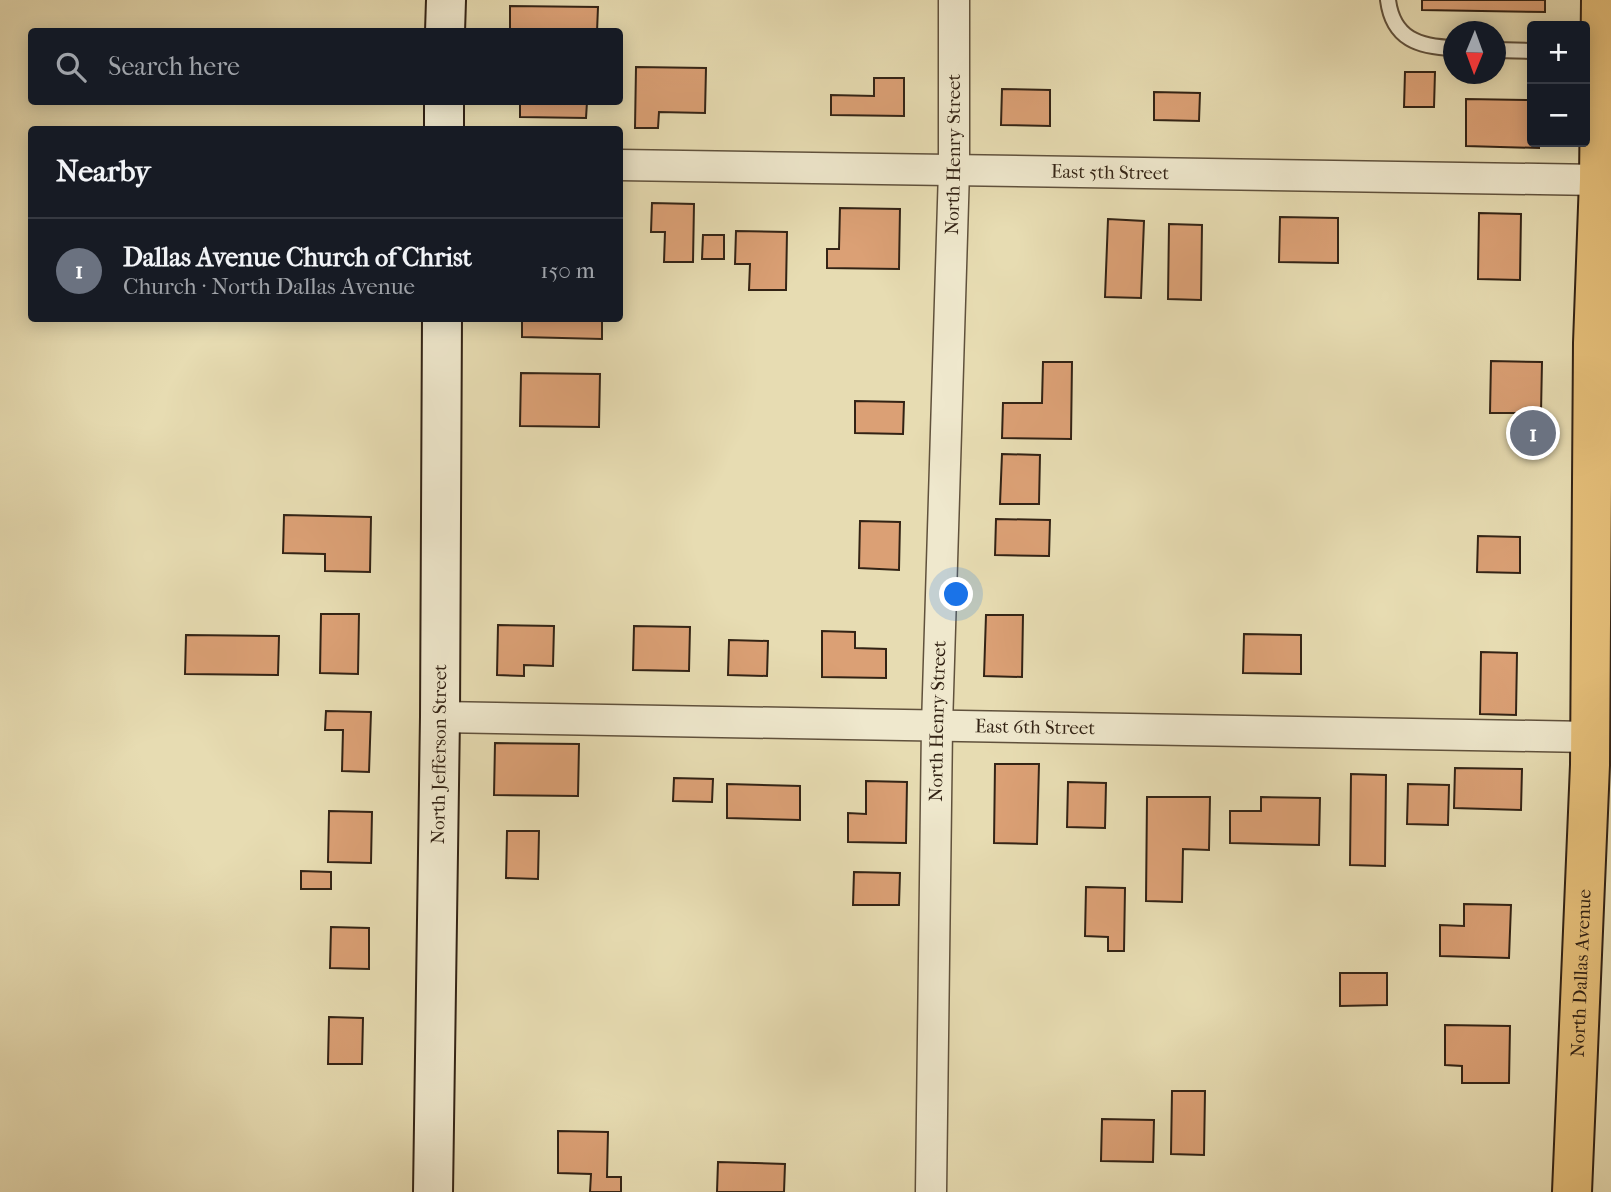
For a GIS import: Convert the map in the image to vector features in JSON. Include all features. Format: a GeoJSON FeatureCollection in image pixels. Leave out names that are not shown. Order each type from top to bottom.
{"type":"FeatureCollection","features":[{"type":"Feature","properties":{"kind":"main road","name":"North Dallas Avenue"},"geometry":{"type":"LineString","coordinates":[[1572,1192],[1600,778],[1589,737],[1602,343],[1599,180],[1592,52],[1601,0]]}},
{"type":"Feature","properties":{"kind":"street"},"geometry":{"type":"LineString","coordinates":[[445,28],[446,0]]}},
{"type":"Feature","properties":{"kind":"street","name":"North Henry Street"},"geometry":{"type":"LineString","coordinates":[[931,1192],[937,726],[954,170],[954,0]]}},
{"type":"Feature","properties":{"kind":"street"},"geometry":{"type":"LineString","coordinates":[[444,105],[444,126]]}},
{"type":"Feature","properties":{"kind":"street","name":"East 5th Street"},"geometry":{"type":"LineString","coordinates":[[623,165],[1599,180]]}},
{"type":"Feature","properties":{"kind":"street","name":"North Jefferson Street"},"geometry":{"type":"LineString","coordinates":[[433,1192],[442,322]]}},
{"type":"Feature","properties":{"kind":"street","name":"East 6th Street"},"geometry":{"type":"LineString","coordinates":[[440,717],[1589,737]]}},
{"type":"Feature","properties":{"kind":"lane"},"geometry":{"type":"LineString","coordinates":[[1388,0],[1390,15],[1415,43],[1443,48]]}},
{"type":"Feature","properties":{"kind":"lane"},"geometry":{"type":"LineString","coordinates":[[1506,50],[1527,51]]}},
{"type":"Feature","properties":{"kind":"building"},"geometry":{"type":"Polygon","coordinates":[[[1422,0],[1545,0],[1545,12],[1422,10],[1422,0]]]}},
{"type":"Feature","properties":{"kind":"building"},"geometry":{"type":"Polygon","coordinates":[[[510,6],[598,7],[597,28],[510,28],[510,6]]]}},
{"type":"Feature","properties":{"kind":"building"},"geometry":{"type":"Polygon","coordinates":[[[636,67],[706,68],[705,113],[659,112],[658,128],[635,128],[636,67]]]}},
{"type":"Feature","properties":{"kind":"building"},"geometry":{"type":"Polygon","coordinates":[[[1405,72],[1435,72],[1434,107],[1404,107],[1405,72]]]}},
{"type":"Feature","properties":{"kind":"building"},"geometry":{"type":"Polygon","coordinates":[[[874,78],[904,78],[904,116],[831,115],[831,95],[874,96],[874,78]]]}},
{"type":"Feature","properties":{"kind":"building"},"geometry":{"type":"Polygon","coordinates":[[[1002,89],[1050,90],[1050,126],[1001,125],[1002,89]]]}},
{"type":"Feature","properties":{"kind":"building"},"geometry":{"type":"Polygon","coordinates":[[[1154,92],[1200,93],[1199,121],[1154,120],[1154,92]]]}},
{"type":"Feature","properties":{"kind":"building"},"geometry":{"type":"Polygon","coordinates":[[[1466,99],[1527,100],[1527,147],[1539,148],[1466,146],[1466,99]]]}},
{"type":"Feature","properties":{"kind":"building"},"geometry":{"type":"Polygon","coordinates":[[[520,105],[587,105],[586,118],[520,117],[520,105]]]}},
{"type":"Feature","properties":{"kind":"building"},"geometry":{"type":"Polygon","coordinates":[[[652,203],[694,204],[693,262],[664,262],[665,232],[651,232],[652,203]]]}},
{"type":"Feature","properties":{"kind":"building"},"geometry":{"type":"Polygon","coordinates":[[[840,208],[900,209],[899,269],[827,268],[827,249],[839,249],[840,208]]]}},
{"type":"Feature","properties":{"kind":"building"},"geometry":{"type":"Polygon","coordinates":[[[1479,213],[1521,214],[1520,280],[1478,279],[1479,213]]]}},
{"type":"Feature","properties":{"kind":"building"},"geometry":{"type":"Polygon","coordinates":[[[1280,217],[1338,218],[1338,263],[1279,262],[1280,217]]]}},
{"type":"Feature","properties":{"kind":"building"},"geometry":{"type":"Polygon","coordinates":[[[1108,219],[1144,221],[1141,298],[1105,297],[1108,219]]]}},
{"type":"Feature","properties":{"kind":"building"},"geometry":{"type":"Polygon","coordinates":[[[1169,224],[1202,225],[1201,300],[1168,299],[1169,224]]]}},
{"type":"Feature","properties":{"kind":"building"},"geometry":{"type":"Polygon","coordinates":[[[736,231],[787,232],[786,290],[749,290],[750,264],[735,264],[736,231]]]}},
{"type":"Feature","properties":{"kind":"building"},"geometry":{"type":"Polygon","coordinates":[[[703,235],[724,235],[724,259],[702,259],[703,235]]]}},
{"type":"Feature","properties":{"kind":"building"},"geometry":{"type":"Polygon","coordinates":[[[522,322],[602,322],[602,339],[522,337],[522,322]]]}},
{"type":"Feature","properties":{"kind":"building"},"geometry":{"type":"Polygon","coordinates":[[[1491,361],[1542,362],[1541,413],[1490,413],[1491,361]]]}},
{"type":"Feature","properties":{"kind":"building"},"geometry":{"type":"Polygon","coordinates":[[[1043,362],[1072,362],[1071,439],[1002,438],[1003,403],[1042,403],[1043,362]]]}},
{"type":"Feature","properties":{"kind":"building"},"geometry":{"type":"Polygon","coordinates":[[[521,373],[600,374],[599,427],[520,426],[521,373]]]}},
{"type":"Feature","properties":{"kind":"building"},"geometry":{"type":"Polygon","coordinates":[[[855,401],[904,402],[903,434],[855,433],[855,401]]]}},
{"type":"Feature","properties":{"kind":"building"},"geometry":{"type":"Polygon","coordinates":[[[1002,454],[1040,455],[1039,504],[1000,504],[1002,454]]]}},
{"type":"Feature","properties":{"kind":"building"},"geometry":{"type":"Polygon","coordinates":[[[284,515],[371,517],[370,572],[325,571],[325,554],[283,553],[284,515]]]}},
{"type":"Feature","properties":{"kind":"building"},"geometry":{"type":"Polygon","coordinates":[[[996,519],[1050,520],[1049,556],[995,555],[996,519]]]}},
{"type":"Feature","properties":{"kind":"building"},"geometry":{"type":"Polygon","coordinates":[[[860,521],[900,522],[899,570],[859,568],[860,521]]]}},
{"type":"Feature","properties":{"kind":"building"},"geometry":{"type":"Polygon","coordinates":[[[1478,536],[1520,537],[1520,573],[1477,572],[1478,536]]]}},
{"type":"Feature","properties":{"kind":"building"},"geometry":{"type":"Polygon","coordinates":[[[321,614],[359,614],[358,674],[320,673],[321,614]]]}},
{"type":"Feature","properties":{"kind":"building"},"geometry":{"type":"Polygon","coordinates":[[[986,615],[1023,615],[1022,677],[984,676],[986,615]]]}},
{"type":"Feature","properties":{"kind":"building"},"geometry":{"type":"Polygon","coordinates":[[[498,625],[554,626],[553,666],[524,665],[524,676],[497,675],[498,625]]]}},
{"type":"Feature","properties":{"kind":"building"},"geometry":{"type":"Polygon","coordinates":[[[634,626],[690,627],[689,671],[633,670],[634,626]]]}},
{"type":"Feature","properties":{"kind":"building"},"geometry":{"type":"Polygon","coordinates":[[[822,631],[855,632],[855,648],[886,649],[886,678],[822,677],[822,631]]]}},
{"type":"Feature","properties":{"kind":"building"},"geometry":{"type":"Polygon","coordinates":[[[1244,634],[1301,635],[1301,674],[1243,673],[1244,634]]]}},
{"type":"Feature","properties":{"kind":"building"},"geometry":{"type":"Polygon","coordinates":[[[186,635],[279,636],[278,675],[185,674],[186,635]]]}},
{"type":"Feature","properties":{"kind":"building"},"geometry":{"type":"Polygon","coordinates":[[[729,640],[768,641],[767,676],[728,675],[729,640]]]}},
{"type":"Feature","properties":{"kind":"building"},"geometry":{"type":"Polygon","coordinates":[[[1481,652],[1517,653],[1516,715],[1480,714],[1481,652]]]}},
{"type":"Feature","properties":{"kind":"building"},"geometry":{"type":"Polygon","coordinates":[[[326,711],[371,712],[369,772],[342,771],[343,730],[325,730],[326,711]]]}},
{"type":"Feature","properties":{"kind":"building"},"geometry":{"type":"Polygon","coordinates":[[[495,743],[579,744],[578,796],[494,795],[495,743]]]}},
{"type":"Feature","properties":{"kind":"building"},"geometry":{"type":"Polygon","coordinates":[[[995,764],[1039,764],[1037,844],[994,843],[995,764]]]}},
{"type":"Feature","properties":{"kind":"building"},"geometry":{"type":"Polygon","coordinates":[[[1455,768],[1522,769],[1521,810],[1454,808],[1455,768]]]}},
{"type":"Feature","properties":{"kind":"building"},"geometry":{"type":"Polygon","coordinates":[[[1351,774],[1386,775],[1385,866],[1350,865],[1351,774]]]}},
{"type":"Feature","properties":{"kind":"building"},"geometry":{"type":"Polygon","coordinates":[[[674,778],[713,779],[712,802],[673,801],[674,778]]]}},
{"type":"Feature","properties":{"kind":"building"},"geometry":{"type":"Polygon","coordinates":[[[866,781],[907,782],[906,843],[848,842],[848,813],[866,814],[866,781]]]}},
{"type":"Feature","properties":{"kind":"building"},"geometry":{"type":"Polygon","coordinates":[[[1068,782],[1106,783],[1105,828],[1067,827],[1068,782]]]}},
{"type":"Feature","properties":{"kind":"building"},"geometry":{"type":"Polygon","coordinates":[[[727,784],[800,786],[800,820],[727,818],[727,784]]]}},
{"type":"Feature","properties":{"kind":"building"},"geometry":{"type":"Polygon","coordinates":[[[1408,784],[1449,785],[1448,825],[1407,824],[1408,784]]]}},
{"type":"Feature","properties":{"kind":"building"},"geometry":{"type":"Polygon","coordinates":[[[1147,797],[1210,797],[1209,850],[1183,849],[1182,902],[1146,901],[1147,797]]]}},
{"type":"Feature","properties":{"kind":"building"},"geometry":{"type":"Polygon","coordinates":[[[1261,797],[1320,798],[1319,845],[1230,843],[1230,811],[1261,811],[1261,797]]]}},
{"type":"Feature","properties":{"kind":"building"},"geometry":{"type":"Polygon","coordinates":[[[329,811],[372,812],[371,863],[328,862],[329,811]]]}},
{"type":"Feature","properties":{"kind":"building"},"geometry":{"type":"Polygon","coordinates":[[[507,831],[539,831],[538,879],[506,878],[507,831]]]}},
{"type":"Feature","properties":{"kind":"building"},"geometry":{"type":"Polygon","coordinates":[[[301,871],[331,872],[331,889],[301,889],[301,871]]]}},
{"type":"Feature","properties":{"kind":"building"},"geometry":{"type":"Polygon","coordinates":[[[854,872],[900,873],[899,905],[853,905],[854,872]]]}},
{"type":"Feature","properties":{"kind":"building"},"geometry":{"type":"Polygon","coordinates":[[[1086,887],[1125,888],[1124,951],[1108,951],[1108,937],[1085,936],[1086,887]]]}},
{"type":"Feature","properties":{"kind":"building"},"geometry":{"type":"Polygon","coordinates":[[[1464,904],[1511,905],[1509,958],[1440,956],[1440,925],[1464,926],[1464,904]]]}},
{"type":"Feature","properties":{"kind":"building"},"geometry":{"type":"Polygon","coordinates":[[[331,927],[369,928],[369,969],[330,968],[331,927]]]}},
{"type":"Feature","properties":{"kind":"building"},"geometry":{"type":"Polygon","coordinates":[[[1340,973],[1387,973],[1387,1005],[1340,1006],[1340,973]]]}},
{"type":"Feature","properties":{"kind":"building"},"geometry":{"type":"Polygon","coordinates":[[[329,1017],[363,1018],[362,1064],[328,1064],[329,1017]]]}},
{"type":"Feature","properties":{"kind":"building"},"geometry":{"type":"Polygon","coordinates":[[[1445,1025],[1510,1026],[1509,1083],[1462,1083],[1462,1066],[1445,1065],[1445,1025]]]}},
{"type":"Feature","properties":{"kind":"building"},"geometry":{"type":"Polygon","coordinates":[[[1172,1091],[1205,1091],[1204,1155],[1171,1154],[1172,1091]]]}},
{"type":"Feature","properties":{"kind":"building"},"geometry":{"type":"Polygon","coordinates":[[[1102,1119],[1154,1120],[1153,1162],[1101,1161],[1102,1119]]]}},
{"type":"Feature","properties":{"kind":"building"},"geometry":{"type":"Polygon","coordinates":[[[558,1131],[608,1132],[607,1177],[621,1177],[621,1192],[590,1192],[591,1174],[558,1173],[558,1131]]]}},
{"type":"Feature","properties":{"kind":"building"},"geometry":{"type":"Polygon","coordinates":[[[718,1162],[785,1164],[784,1192],[717,1192],[718,1162]]]}},
{"type":"Feature","properties":{"kind":"place","name":"Dallas Avenue Church of Christ"},"geometry":{"type":"Point","coordinates":[1533,433]}}]}
